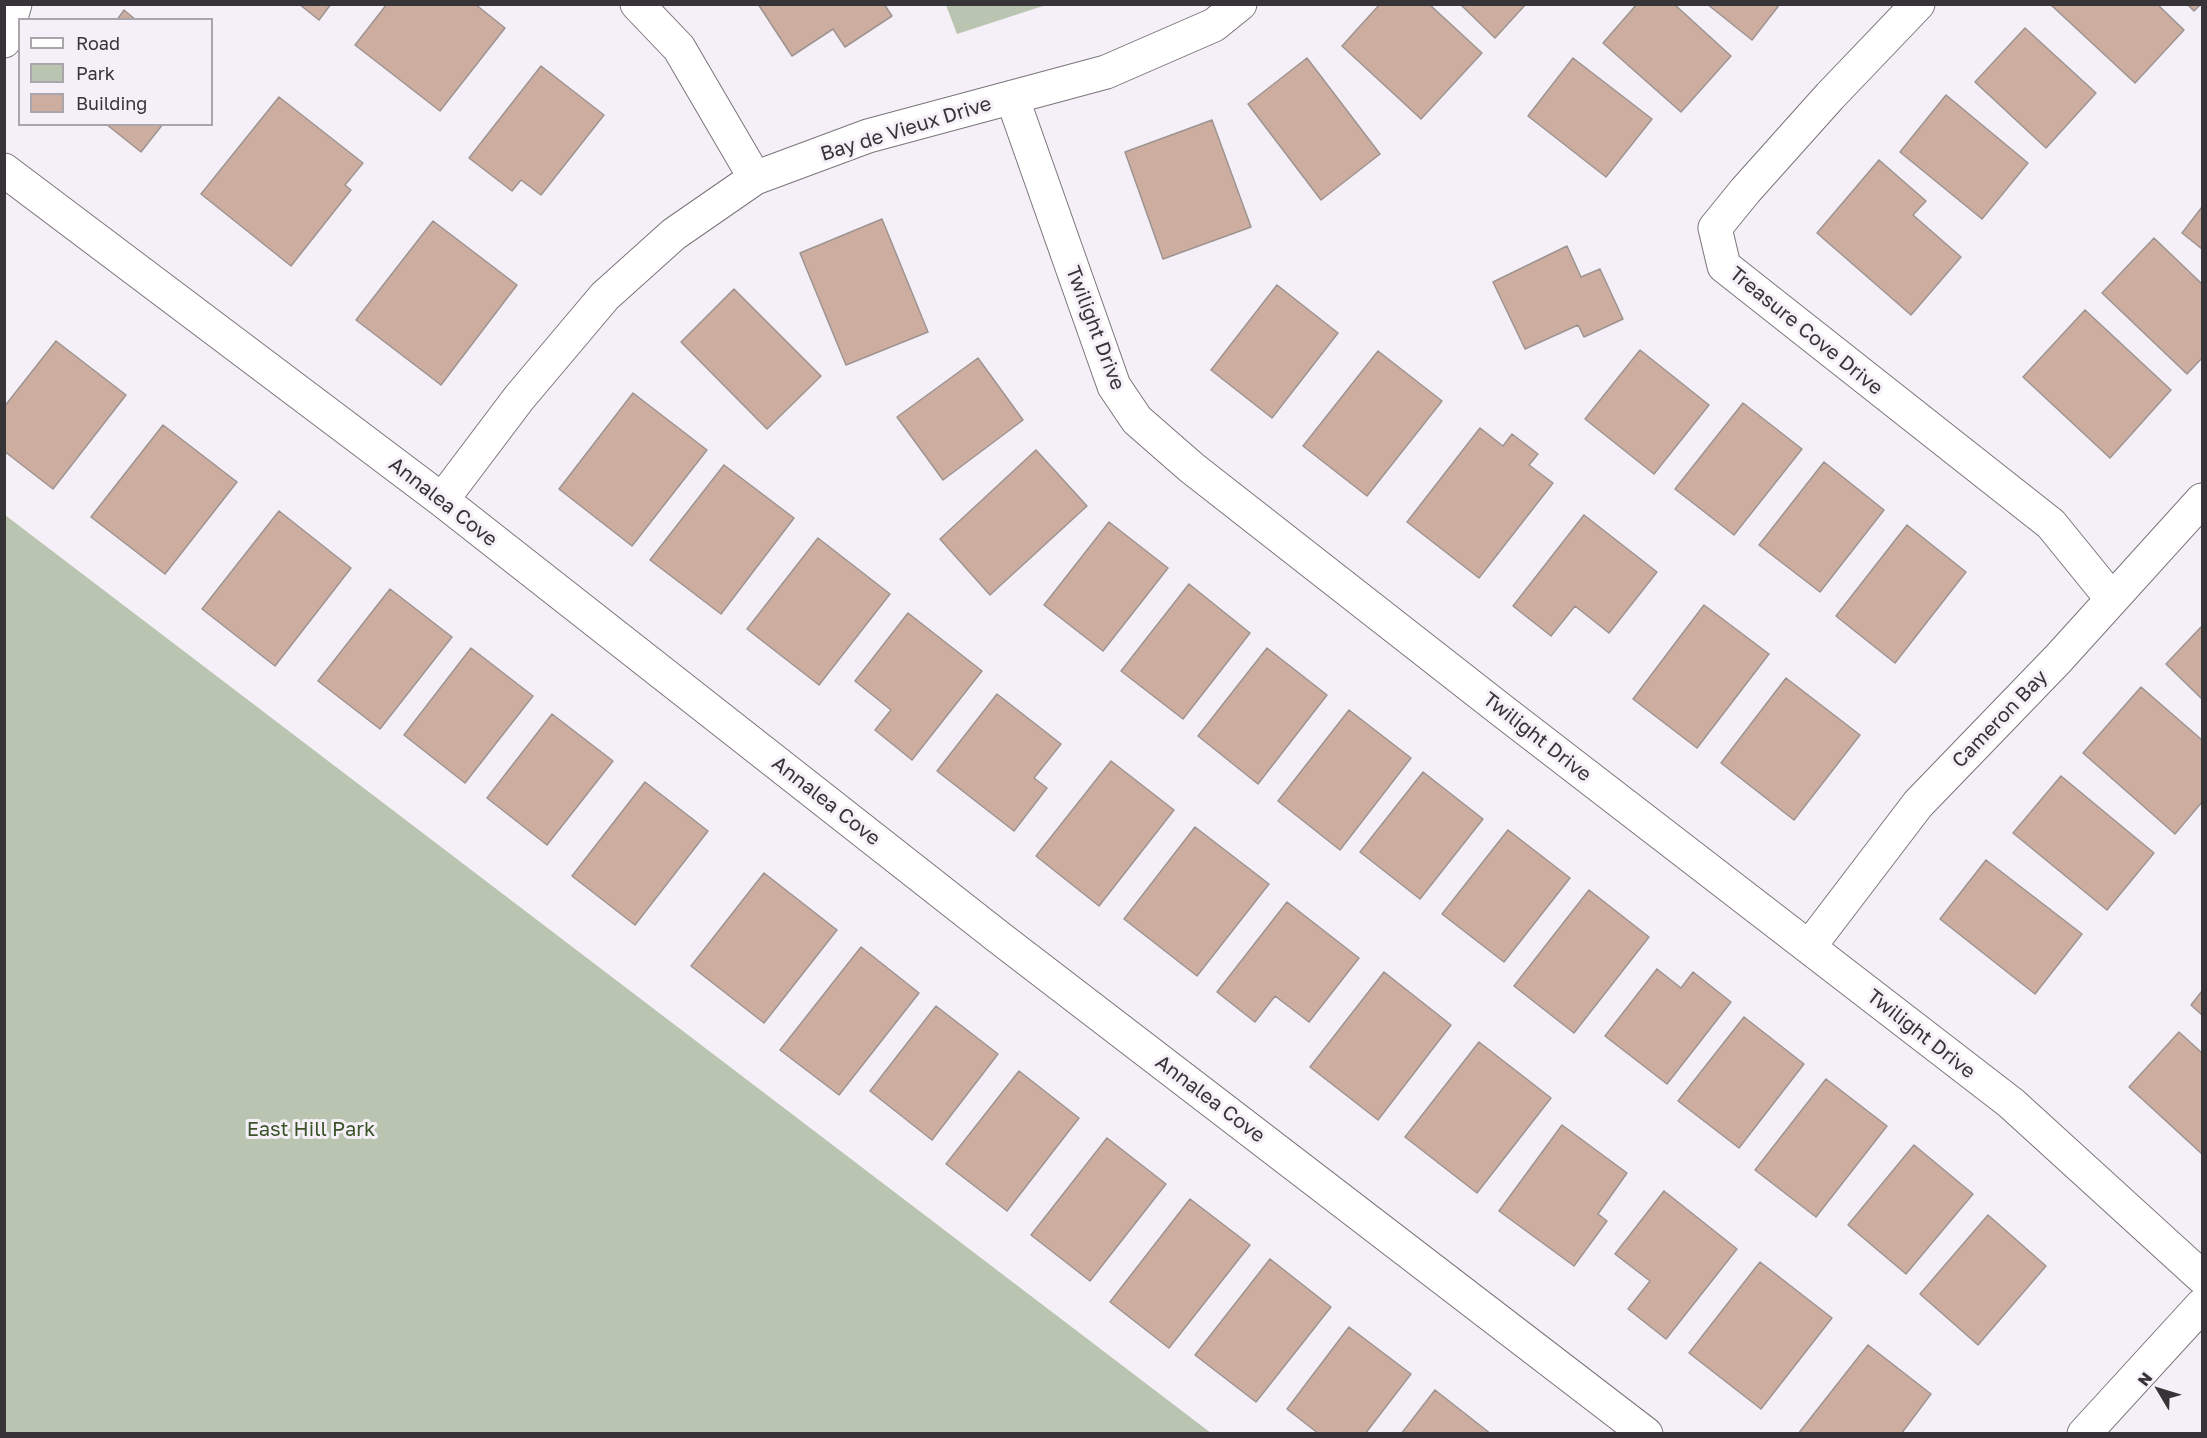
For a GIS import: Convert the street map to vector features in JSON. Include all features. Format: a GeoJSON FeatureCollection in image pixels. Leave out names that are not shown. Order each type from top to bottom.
{"type":"FeatureCollection","features":[{"type":"Feature","properties":{"kind":"street"},"geometry":{"type":"LineString","coordinates":[[4,41],[15,4]]}},
{"type":"Feature","properties":{"kind":"street"},"geometry":{"type":"LineString","coordinates":[[637,4],[680,48],[755,178]]}},
{"type":"Feature","properties":{"kind":"street","name":"Bay de Vieux Drive"},"geometry":{"type":"LineString","coordinates":[[442,500],[519,398],[605,296],[674,234],[755,178],[868,136],[1106,72],[1214,25],[1240,4]]}},
{"type":"Feature","properties":{"kind":"street","name":"Treasure Cove Drive"},"geometry":{"type":"LineString","coordinates":[[1918,4],[1830,96],[1744,191],[1715,228],[1724,266],[2050,524],[2112,599]]}},
{"type":"Feature","properties":{"kind":"street","name":"Twilight Drive"},"geometry":{"type":"LineString","coordinates":[[1012,97],[1114,386],[1137,420],[1192,468],[2011,1103],[2202,1277]]}},
{"type":"Feature","properties":{"kind":"street","name":"Annalea Cove"},"geometry":{"type":"LineString","coordinates":[[4,170],[442,500],[1011,946],[1646,1434]]}},
{"type":"Feature","properties":{"kind":"street","name":"Cameron Bay"},"geometry":{"type":"LineString","coordinates":[[1809,947],[1918,804],[2058,659],[2202,500]]}},
{"type":"Feature","properties":{"kind":"street"},"geometry":{"type":"LineString","coordinates":[[2084,1434],[2202,1305]]}},
{"type":"Feature","properties":{"kind":"green space"},"geometry":{"type":"Polygon","coordinates":[[[1046,4],[957,34],[946,5],[1046,4]]]}},
{"type":"Feature","properties":{"kind":"green space","name":"East Hill Park"},"geometry":{"type":"Polygon","coordinates":[[[5,515],[1211,1433],[5,1433],[5,515]]]}},
{"type":"Feature","properties":{"kind":"building"},"geometry":{"type":"Polygon","coordinates":[[[299,4],[331,4],[319,20],[299,4]]]}},
{"type":"Feature","properties":{"kind":"building"},"geometry":{"type":"Polygon","coordinates":[[[387,4],[475,4],[505,28],[440,111],[355,45],[387,4]]]}},
{"type":"Feature","properties":{"kind":"building"},"geometry":{"type":"Polygon","coordinates":[[[758,4],[884,4],[892,16],[845,47],[833,29],[792,56],[758,4]]]}},
{"type":"Feature","properties":{"kind":"building"},"geometry":{"type":"Polygon","coordinates":[[[1380,4],[1429,4],[1482,53],[1421,119],[1342,46],[1380,4]]]}},
{"type":"Feature","properties":{"kind":"building"},"geometry":{"type":"Polygon","coordinates":[[[1460,4],[1526,4],[1495,38],[1460,4]]]}},
{"type":"Feature","properties":{"kind":"building"},"geometry":{"type":"Polygon","coordinates":[[[1637,4],[1674,4],[1731,56],[1681,112],[1603,43],[1637,4]]]}},
{"type":"Feature","properties":{"kind":"building"},"geometry":{"type":"Polygon","coordinates":[[[1707,4],[1780,4],[1752,40],[1707,4]]]}},
{"type":"Feature","properties":{"kind":"building"},"geometry":{"type":"Polygon","coordinates":[[[2050,4],[2157,4],[2184,30],[2135,83],[2050,4]]]}},
{"type":"Feature","properties":{"kind":"building"},"geometry":{"type":"Polygon","coordinates":[[[2187,4],[2201,4],[2194,11],[2187,4]]]}},
{"type":"Feature","properties":{"kind":"building"},"geometry":{"type":"Polygon","coordinates":[[[124,10],[134,18],[118,18],[124,10]]]}},
{"type":"Feature","properties":{"kind":"building"},"geometry":{"type":"Polygon","coordinates":[[[2025,28],[2096,93],[2046,148],[1975,82],[2025,28]]]}},
{"type":"Feature","properties":{"kind":"building"},"geometry":{"type":"Polygon","coordinates":[[[1307,58],[1380,154],[1321,200],[1248,104],[1307,58]]]}},
{"type":"Feature","properties":{"kind":"building"},"geometry":{"type":"Polygon","coordinates":[[[1573,58],[1652,119],[1606,177],[1528,116],[1573,58]]]}},
{"type":"Feature","properties":{"kind":"building"},"geometry":{"type":"Polygon","coordinates":[[[541,66],[604,115],[541,195],[521,180],[512,191],[469,158],[541,66]]]}},
{"type":"Feature","properties":{"kind":"building"},"geometry":{"type":"Polygon","coordinates":[[[1946,95],[2028,163],[1982,219],[1900,152],[1946,95]]]}},
{"type":"Feature","properties":{"kind":"building"},"geometry":{"type":"Polygon","coordinates":[[[279,97],[363,163],[345,185],[351,190],[291,266],[201,194],[279,97]]]}},
{"type":"Feature","properties":{"kind":"building"},"geometry":{"type":"Polygon","coordinates":[[[1212,120],[1251,227],[1163,259],[1125,152],[1212,120]]]}},
{"type":"Feature","properties":{"kind":"building"},"geometry":{"type":"Polygon","coordinates":[[[108,126],[161,126],[141,152],[108,126]]]}},
{"type":"Feature","properties":{"kind":"building"},"geometry":{"type":"Polygon","coordinates":[[[1879,160],[1926,201],[1913,215],[1961,257],[1911,315],[1817,233],[1879,160]]]}},
{"type":"Feature","properties":{"kind":"building"},"geometry":{"type":"Polygon","coordinates":[[[2202,207],[2202,249],[2182,233],[2202,207]]]}},
{"type":"Feature","properties":{"kind":"building"},"geometry":{"type":"Polygon","coordinates":[[[882,219],[928,332],[846,365],[800,253],[882,219]]]}},
{"type":"Feature","properties":{"kind":"building"},"geometry":{"type":"Polygon","coordinates":[[[433,221],[517,285],[441,385],[356,320],[433,221]]]}},
{"type":"Feature","properties":{"kind":"building"},"geometry":{"type":"Polygon","coordinates":[[[2154,238],[2202,284],[2202,358],[2187,374],[2102,293],[2154,238]]]}},
{"type":"Feature","properties":{"kind":"building"},"geometry":{"type":"Polygon","coordinates":[[[1567,246],[1581,277],[1600,269],[1623,319],[1584,337],[1578,325],[1525,349],[1493,282],[1567,246]]]}},
{"type":"Feature","properties":{"kind":"building"},"geometry":{"type":"Polygon","coordinates":[[[1277,285],[1338,333],[1272,418],[1211,370],[1277,285]]]}},
{"type":"Feature","properties":{"kind":"building"},"geometry":{"type":"Polygon","coordinates":[[[734,289],[821,376],[767,429],[681,342],[734,289]]]}},
{"type":"Feature","properties":{"kind":"building"},"geometry":{"type":"Polygon","coordinates":[[[2085,310],[2171,390],[2110,458],[2023,377],[2085,310]]]}},
{"type":"Feature","properties":{"kind":"building"},"geometry":{"type":"Polygon","coordinates":[[[56,341],[126,395],[53,489],[4,451],[4,407],[56,341]]]}},
{"type":"Feature","properties":{"kind":"building"},"geometry":{"type":"Polygon","coordinates":[[[1640,350],[1709,405],[1654,474],[1585,419],[1640,350]]]}},
{"type":"Feature","properties":{"kind":"building"},"geometry":{"type":"Polygon","coordinates":[[[1378,351],[1442,401],[1367,496],[1303,446],[1378,351]]]}},
{"type":"Feature","properties":{"kind":"building"},"geometry":{"type":"Polygon","coordinates":[[[978,358],[1023,420],[943,480],[897,417],[978,358]]]}},
{"type":"Feature","properties":{"kind":"building"},"geometry":{"type":"Polygon","coordinates":[[[633,393],[707,450],[632,546],[559,489],[633,393]]]}},
{"type":"Feature","properties":{"kind":"building"},"geometry":{"type":"Polygon","coordinates":[[[1743,403],[1802,449],[1734,535],[1675,489],[1743,403]]]}},
{"type":"Feature","properties":{"kind":"building"},"geometry":{"type":"Polygon","coordinates":[[[163,425],[237,482],[165,574],[91,517],[163,425]]]}},
{"type":"Feature","properties":{"kind":"building"},"geometry":{"type":"Polygon","coordinates":[[[1480,428],[1503,446],[1512,434],[1538,454],[1529,465],[1553,483],[1479,578],[1407,522],[1480,428]]]}},
{"type":"Feature","properties":{"kind":"building"},"geometry":{"type":"Polygon","coordinates":[[[1036,450],[1087,506],[990,595],[940,539],[1036,450]]]}},
{"type":"Feature","properties":{"kind":"building"},"geometry":{"type":"Polygon","coordinates":[[[1824,462],[1884,510],[1820,592],[1759,545],[1824,462]]]}},
{"type":"Feature","properties":{"kind":"building"},"geometry":{"type":"Polygon","coordinates":[[[724,465],[794,518],[721,614],[650,560],[724,465]]]}},
{"type":"Feature","properties":{"kind":"building"},"geometry":{"type":"Polygon","coordinates":[[[279,511],[351,568],[275,666],[202,609],[279,511]]]}},
{"type":"Feature","properties":{"kind":"building"},"geometry":{"type":"Polygon","coordinates":[[[1584,515],[1657,572],[1609,633],[1575,606],[1551,636],[1513,606],[1584,515]]]}},
{"type":"Feature","properties":{"kind":"building"},"geometry":{"type":"Polygon","coordinates":[[[1109,522],[1168,568],[1103,651],[1044,605],[1109,522]]]}},
{"type":"Feature","properties":{"kind":"building"},"geometry":{"type":"Polygon","coordinates":[[[1907,525],[1966,572],[1895,663],[1836,616],[1907,525]]]}},
{"type":"Feature","properties":{"kind":"building"},"geometry":{"type":"Polygon","coordinates":[[[818,538],[890,594],[819,685],[747,629],[818,538]]]}},
{"type":"Feature","properties":{"kind":"building"},"geometry":{"type":"Polygon","coordinates":[[[1189,584],[1250,633],[1183,719],[1121,671],[1189,584]]]}},
{"type":"Feature","properties":{"kind":"building"},"geometry":{"type":"Polygon","coordinates":[[[390,589],[452,637],[380,729],[318,681],[390,589]]]}},
{"type":"Feature","properties":{"kind":"building"},"geometry":{"type":"Polygon","coordinates":[[[1704,605],[1769,654],[1697,748],[1633,699],[1704,605]]]}},
{"type":"Feature","properties":{"kind":"building"},"geometry":{"type":"Polygon","coordinates":[[[908,613],[982,671],[912,760],[875,730],[891,710],[855,681],[908,613]]]}},
{"type":"Feature","properties":{"kind":"building"},"geometry":{"type":"Polygon","coordinates":[[[2202,626],[2202,699],[2166,664],[2202,626]]]}},
{"type":"Feature","properties":{"kind":"building"},"geometry":{"type":"Polygon","coordinates":[[[471,648],[533,696],[465,783],[404,735],[471,648]]]}},
{"type":"Feature","properties":{"kind":"building"},"geometry":{"type":"Polygon","coordinates":[[[1267,648],[1327,695],[1258,784],[1198,736],[1267,648]]]}},
{"type":"Feature","properties":{"kind":"building"},"geometry":{"type":"Polygon","coordinates":[[[1786,678],[1860,735],[1794,820],[1721,763],[1786,678]]]}},
{"type":"Feature","properties":{"kind":"building"},"geometry":{"type":"Polygon","coordinates":[[[2141,687],[2202,740],[2202,802],[2175,834],[2083,753],[2141,687]]]}},
{"type":"Feature","properties":{"kind":"building"},"geometry":{"type":"Polygon","coordinates":[[[997,694],[1061,744],[1034,778],[1047,788],[1014,831],[937,771],[997,694]]]}},
{"type":"Feature","properties":{"kind":"building"},"geometry":{"type":"Polygon","coordinates":[[[1349,710],[1411,758],[1340,850],[1278,801],[1349,710]]]}},
{"type":"Feature","properties":{"kind":"building"},"geometry":{"type":"Polygon","coordinates":[[[552,714],[613,761],[547,845],[487,798],[552,714]]]}},
{"type":"Feature","properties":{"kind":"building"},"geometry":{"type":"Polygon","coordinates":[[[1111,761],[1174,810],[1099,906],[1036,856],[1111,761]]]}},
{"type":"Feature","properties":{"kind":"building"},"geometry":{"type":"Polygon","coordinates":[[[1423,772],[1483,819],[1420,899],[1360,852],[1423,772]]]}},
{"type":"Feature","properties":{"kind":"building"},"geometry":{"type":"Polygon","coordinates":[[[2061,776],[2154,853],[2107,910],[2013,833],[2061,776]]]}},
{"type":"Feature","properties":{"kind":"building"},"geometry":{"type":"Polygon","coordinates":[[[645,782],[708,831],[635,925],[572,876],[645,782]]]}},
{"type":"Feature","properties":{"kind":"building"},"geometry":{"type":"Polygon","coordinates":[[[1195,827],[1269,884],[1197,976],[1124,919],[1195,827]]]}},
{"type":"Feature","properties":{"kind":"building"},"geometry":{"type":"Polygon","coordinates":[[[1508,830],[1570,878],[1504,962],[1442,914],[1508,830]]]}},
{"type":"Feature","properties":{"kind":"building"},"geometry":{"type":"Polygon","coordinates":[[[1986,860],[2082,934],[2035,994],[1940,919],[1986,860]]]}},
{"type":"Feature","properties":{"kind":"building"},"geometry":{"type":"Polygon","coordinates":[[[764,873],[837,930],[764,1023],[691,966],[764,873]]]}},
{"type":"Feature","properties":{"kind":"building"},"geometry":{"type":"Polygon","coordinates":[[[1589,890],[1649,937],[1574,1033],[1514,986],[1589,890]]]}},
{"type":"Feature","properties":{"kind":"building"},"geometry":{"type":"Polygon","coordinates":[[[1287,902],[1359,958],[1309,1022],[1275,996],[1255,1022],[1217,992],[1287,902]]]}},
{"type":"Feature","properties":{"kind":"building"},"geometry":{"type":"Polygon","coordinates":[[[861,947],[919,993],[839,1095],[780,1050],[861,947]]]}},
{"type":"Feature","properties":{"kind":"building"},"geometry":{"type":"Polygon","coordinates":[[[1657,969],[1681,988],[1693,972],[1731,1002],[1667,1084],[1605,1036],[1657,969]]]}},
{"type":"Feature","properties":{"kind":"building"},"geometry":{"type":"Polygon","coordinates":[[[1384,972],[1451,1025],[1378,1120],[1310,1067],[1384,972]]]}},
{"type":"Feature","properties":{"kind":"building"},"geometry":{"type":"Polygon","coordinates":[[[2202,991],[2202,1015],[2191,1005],[2202,991]]]}},
{"type":"Feature","properties":{"kind":"building"},"geometry":{"type":"Polygon","coordinates":[[[936,1006],[998,1054],[932,1140],[870,1091],[936,1006]]]}},
{"type":"Feature","properties":{"kind":"building"},"geometry":{"type":"Polygon","coordinates":[[[1744,1017],[1804,1064],[1739,1148],[1678,1101],[1744,1017]]]}},
{"type":"Feature","properties":{"kind":"building"},"geometry":{"type":"Polygon","coordinates":[[[2179,1032],[2202,1053],[2202,1154],[2129,1087],[2179,1032]]]}},
{"type":"Feature","properties":{"kind":"building"},"geometry":{"type":"Polygon","coordinates":[[[1479,1042],[1551,1098],[1477,1193],[1405,1137],[1479,1042]]]}},
{"type":"Feature","properties":{"kind":"building"},"geometry":{"type":"Polygon","coordinates":[[[1019,1071],[1079,1118],[1007,1211],[946,1164],[1019,1071]]]}},
{"type":"Feature","properties":{"kind":"building"},"geometry":{"type":"Polygon","coordinates":[[[1826,1079],[1887,1126],[1816,1217],[1755,1170],[1826,1079]]]}},
{"type":"Feature","properties":{"kind":"building"},"geometry":{"type":"Polygon","coordinates":[[[1562,1125],[1627,1173],[1598,1214],[1607,1221],[1574,1266],[1499,1211],[1562,1125]]]}},
{"type":"Feature","properties":{"kind":"building"},"geometry":{"type":"Polygon","coordinates":[[[1107,1138],[1166,1184],[1090,1281],[1031,1235],[1107,1138]]]}},
{"type":"Feature","properties":{"kind":"building"},"geometry":{"type":"Polygon","coordinates":[[[1914,1145],[1973,1194],[1906,1274],[1848,1225],[1914,1145]]]}},
{"type":"Feature","properties":{"kind":"building"},"geometry":{"type":"Polygon","coordinates":[[[1664,1191],[1737,1249],[1666,1339],[1628,1309],[1650,1281],[1615,1254],[1664,1191]]]}},
{"type":"Feature","properties":{"kind":"building"},"geometry":{"type":"Polygon","coordinates":[[[1190,1199],[1250,1245],[1169,1348],[1110,1302],[1190,1199]]]}},
{"type":"Feature","properties":{"kind":"building"},"geometry":{"type":"Polygon","coordinates":[[[1988,1215],[2046,1266],[1978,1345],[1920,1294],[1988,1215]]]}},
{"type":"Feature","properties":{"kind":"building"},"geometry":{"type":"Polygon","coordinates":[[[1270,1259],[1331,1307],[1256,1402],[1195,1355],[1270,1259]]]}},
{"type":"Feature","properties":{"kind":"building"},"geometry":{"type":"Polygon","coordinates":[[[1760,1262],[1832,1318],[1761,1409],[1689,1353],[1760,1262]]]}},
{"type":"Feature","properties":{"kind":"building"},"geometry":{"type":"Polygon","coordinates":[[[1349,1327],[1411,1374],[1365,1434],[1319,1434],[1287,1409],[1349,1327]]]}},
{"type":"Feature","properties":{"kind":"building"},"geometry":{"type":"Polygon","coordinates":[[[1868,1345],[1931,1394],[1901,1434],[1798,1434],[1868,1345]]]}},
{"type":"Feature","properties":{"kind":"building"},"geometry":{"type":"Polygon","coordinates":[[[1435,1390],[1491,1434],[1401,1434],[1435,1390]]]}}]}
